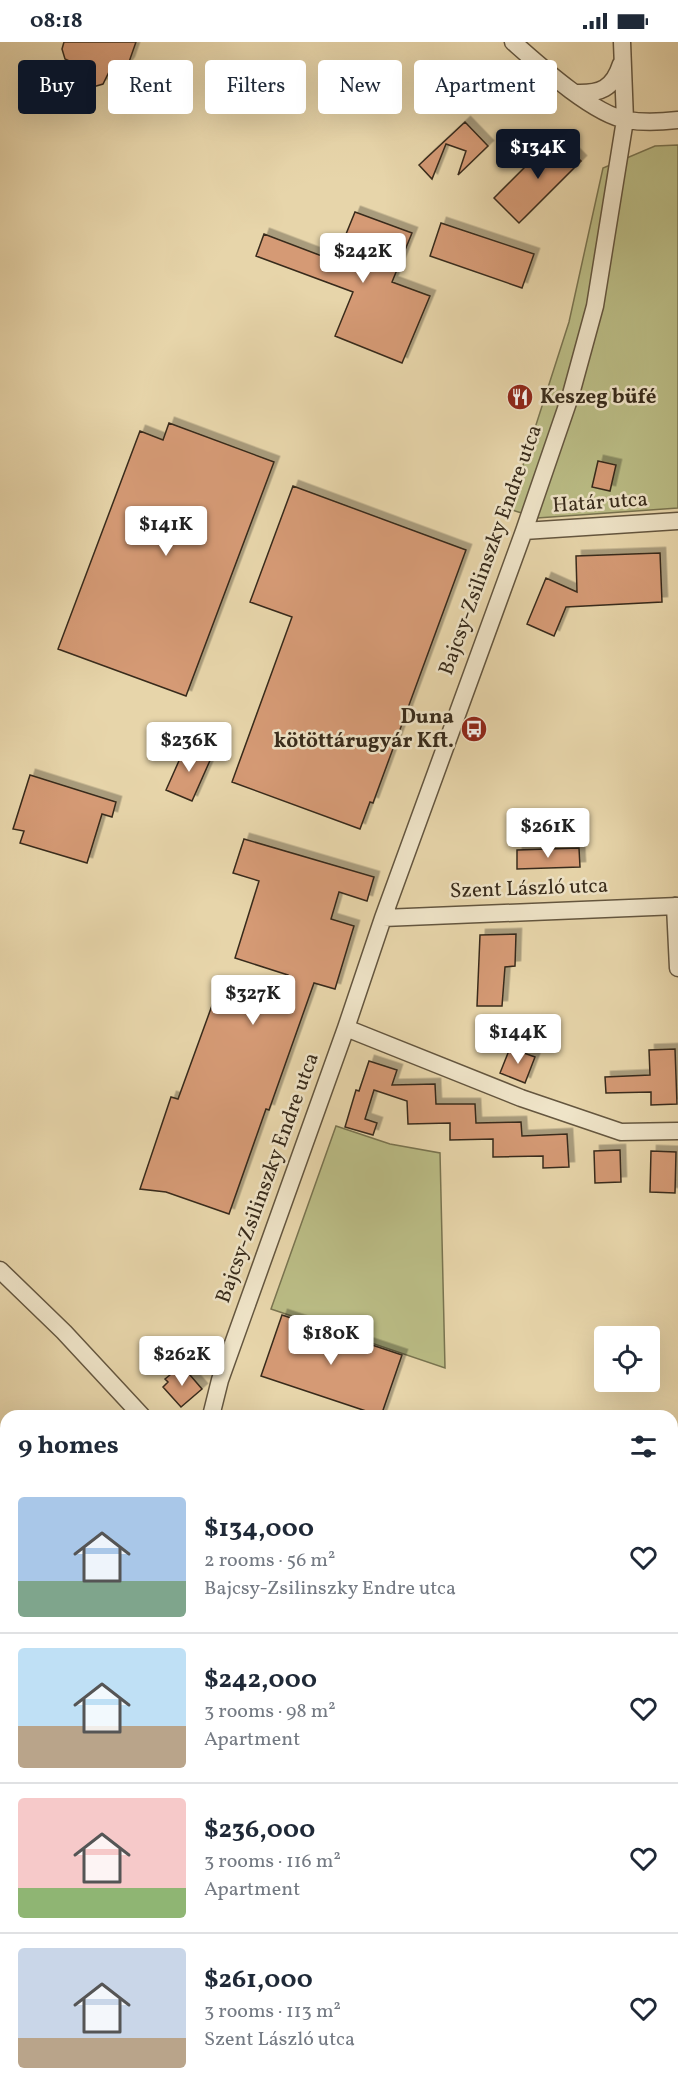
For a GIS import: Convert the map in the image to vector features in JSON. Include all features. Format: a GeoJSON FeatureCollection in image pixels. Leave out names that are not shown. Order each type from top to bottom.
{"type":"FeatureCollection","features":[{"type":"Feature","properties":{"kind":"street"},"geometry":{"type":"LineString","coordinates":[[513,42],[575,93],[604,112],[625,120],[641,122],[678,120]]}},
{"type":"Feature","properties":{"kind":"street","name":"Bajcsy-Zsilinszky Endre utca"},"geometry":{"type":"LineString","coordinates":[[212,1410],[220,1380],[383,918],[524,531],[571,394],[595,306],[625,120],[622,42]]}},
{"type":"Feature","properties":{"kind":"street","name":"Bajcsy-Zsilinszky Endre utca"},"geometry":{"type":"LineString","coordinates":[[575,93],[597,92],[607,87],[618,74],[622,60]]}},
{"type":"Feature","properties":{"kind":"street","name":"Határ utca"},"geometry":{"type":"LineString","coordinates":[[524,531],[678,521]]}},
{"type":"Feature","properties":{"kind":"street"},"geometry":{"type":"LineString","coordinates":[[676,906],[678,968]]}},
{"type":"Feature","properties":{"kind":"street","name":"Szent László utca"},"geometry":{"type":"LineString","coordinates":[[383,918],[676,906]]}},
{"type":"Feature","properties":{"kind":"street"},"geometry":{"type":"LineString","coordinates":[[346,1028],[521,1098],[621,1132],[678,1131]]}},
{"type":"Feature","properties":{"kind":"street"},"geometry":{"type":"LineString","coordinates":[[0,1270],[64,1332],[136,1410]]}},
{"type":"Feature","properties":{"kind":"green space"},"geometry":{"type":"Polygon","coordinates":[[[678,145],[678,508],[537,518],[509,509],[569,322],[603,168],[655,146],[678,145]]]}},
{"type":"Feature","properties":{"kind":"green space"},"geometry":{"type":"Polygon","coordinates":[[[336,1126],[390,1144],[440,1153],[445,1368],[271,1309],[336,1126]]]}},
{"type":"Feature","properties":{"kind":"building"},"geometry":{"type":"Polygon","coordinates":[[[64,42],[136,42],[130,60],[108,60],[108,74],[103,84],[96,86],[96,60],[67,60],[62,49],[64,42]]]}},
{"type":"Feature","properties":{"kind":"building"},"geometry":{"type":"Polygon","coordinates":[[[465,122],[488,146],[458,175],[466,151],[446,144],[432,179],[419,165],[465,122]]]}},
{"type":"Feature","properties":{"kind":"building"},"geometry":{"type":"Polygon","coordinates":[[[556,136],[581,161],[519,223],[494,198],[556,136]]]}},
{"type":"Feature","properties":{"kind":"building"},"geometry":{"type":"Polygon","coordinates":[[[355,212],[412,233],[392,282],[430,296],[402,363],[335,336],[353,292],[256,256],[264,234],[335,261],[355,212]]]}},
{"type":"Feature","properties":{"kind":"building"},"geometry":{"type":"Polygon","coordinates":[[[441,223],[534,254],[522,288],[430,256],[441,223]]]}},
{"type":"Feature","properties":{"kind":"building"},"geometry":{"type":"Polygon","coordinates":[[[169,423],[274,462],[186,696],[58,649],[140,431],[163,440],[169,423]]]}},
{"type":"Feature","properties":{"kind":"building"},"geometry":{"type":"Polygon","coordinates":[[[598,461],[616,465],[610,491],[592,487],[598,461]]]}},
{"type":"Feature","properties":{"kind":"building"},"geometry":{"type":"Polygon","coordinates":[[[293,486],[466,550],[373,803],[370,802],[360,829],[232,782],[292,617],[250,602],[293,486]]]}},
{"type":"Feature","properties":{"kind":"building"},"geometry":{"type":"Polygon","coordinates":[[[660,553],[662,602],[566,607],[554,636],[527,624],[546,578],[577,592],[576,556],[660,553]]]}},
{"type":"Feature","properties":{"kind":"building"},"geometry":{"type":"Polygon","coordinates":[[[186,745],[212,756],[192,801],[166,790],[186,745]]]}},
{"type":"Feature","properties":{"kind":"building"},"geometry":{"type":"Polygon","coordinates":[[[30,775],[116,802],[112,817],[102,814],[87,863],[20,843],[24,831],[13,829],[30,775]]]}},
{"type":"Feature","properties":{"kind":"building"},"geometry":{"type":"Polygon","coordinates":[[[244,839],[374,877],[367,901],[339,892],[331,919],[354,926],[335,989],[314,983],[229,1214],[166,1192],[140,1189],[171,1097],[178,1099],[218,989],[276,1010],[288,975],[235,958],[259,881],[233,873],[244,839]]]}},
{"type":"Feature","properties":{"kind":"building"},"geometry":{"type":"Polygon","coordinates":[[[579,848],[580,867],[517,869],[517,850],[579,848]]]}},
{"type":"Feature","properties":{"kind":"building"},"geometry":{"type":"Polygon","coordinates":[[[516,934],[515,966],[505,967],[502,1006],[477,1006],[480,935],[516,934]]]}},
{"type":"Feature","properties":{"kind":"building"},"geometry":{"type":"Polygon","coordinates":[[[510,1048],[535,1057],[525,1083],[500,1073],[510,1048]]]}},
{"type":"Feature","properties":{"kind":"building"},"geometry":{"type":"Polygon","coordinates":[[[675,1049],[677,1104],[651,1105],[651,1092],[606,1093],[605,1077],[650,1075],[649,1050],[675,1049]]]}},
{"type":"Feature","properties":{"kind":"building"},"geometry":{"type":"Polygon","coordinates":[[[369,1061],[397,1070],[392,1085],[435,1084],[436,1104],[475,1104],[476,1123],[521,1122],[522,1136],[567,1134],[569,1167],[543,1168],[543,1156],[493,1157],[493,1139],[450,1140],[450,1123],[408,1124],[407,1101],[374,1090],[365,1119],[377,1123],[373,1135],[345,1127],[356,1090],[359,1091],[369,1061]]]}},
{"type":"Feature","properties":{"kind":"building"},"geometry":{"type":"Polygon","coordinates":[[[620,1150],[621,1182],[595,1183],[594,1151],[620,1150]]]}},
{"type":"Feature","properties":{"kind":"building"},"geometry":{"type":"Polygon","coordinates":[[[651,1151],[676,1152],[675,1193],[650,1192],[651,1151]]]}},
{"type":"Feature","properties":{"kind":"building"},"geometry":{"type":"Polygon","coordinates":[[[282,1315],[402,1355],[383,1410],[363,1410],[261,1376],[282,1315]]]}},
{"type":"Feature","properties":{"kind":"building"},"geometry":{"type":"Polygon","coordinates":[[[184,1368],[202,1389],[181,1407],[163,1387],[168,1382],[165,1379],[176,1370],[178,1373],[184,1368]]]}},
{"type":"Feature","properties":{"kind":"place","name":"Keszeg büfé"},"geometry":{"type":"Point","coordinates":[520,397]}},
{"type":"Feature","properties":{"kind":"place","name":"Duna kötöttárugyár Kft."},"geometry":{"type":"Point","coordinates":[474,729]}}]}
